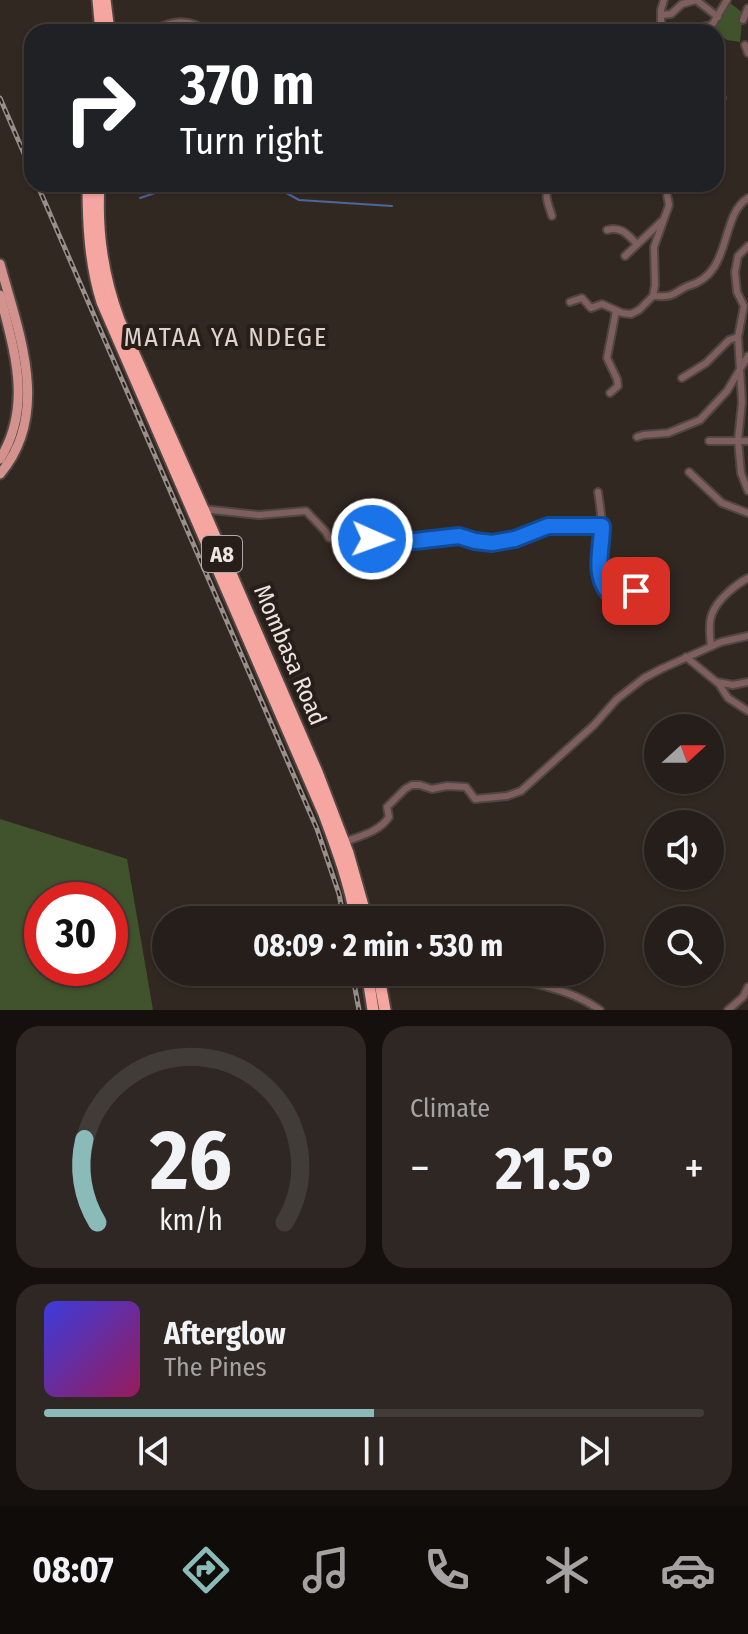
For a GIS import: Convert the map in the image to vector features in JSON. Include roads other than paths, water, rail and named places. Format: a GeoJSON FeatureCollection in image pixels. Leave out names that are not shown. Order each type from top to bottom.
{"type":"FeatureCollection","features":[{"type":"Feature","properties":{"kind":"highway"},"geometry":{"type":"LineString","coordinates":[[98,0],[100,24]]}},
{"type":"Feature","properties":{"kind":"highway"},"geometry":{"type":"LineString","coordinates":[[105,0],[108,24]]}},
{"type":"Feature","properties":{"kind":"highway","name":"Mombasa Road"},"geometry":{"type":"LineString","coordinates":[[88,192],[91,254],[102,302],[317,772],[344,842],[363,906]]}},
{"type":"Feature","properties":{"kind":"highway","name":"Mombasa Road"},"geometry":{"type":"LineString","coordinates":[[99,192],[98,222],[109,292],[324,814],[353,906]]}},
{"type":"Feature","properties":{"kind":"highway"},"geometry":{"type":"LineString","coordinates":[[373,986],[373,1010]]}},
{"type":"Feature","properties":{"kind":"highway"},"geometry":{"type":"LineString","coordinates":[[377,986],[385,1010]]}},
{"type":"Feature","properties":{"kind":"main road"},"geometry":{"type":"LineString","coordinates":[[0,264],[28,392],[26,417],[15,453],[0,474]]}},
{"type":"Feature","properties":{"kind":"main road"},"geometry":{"type":"LineString","coordinates":[[0,295],[18,348],[20,383],[12,431],[0,459]]}},
{"type":"Feature","properties":{"kind":"street"},"geometry":{"type":"LineString","coordinates":[[661,24],[664,0]]}},
{"type":"Feature","properties":{"kind":"street"},"geometry":{"type":"LineString","coordinates":[[661,15],[671,14],[682,4],[696,0],[718,17]]}},
{"type":"Feature","properties":{"kind":"street"},"geometry":{"type":"LineString","coordinates":[[713,24],[727,0]]}},
{"type":"Feature","properties":{"kind":"street"},"geometry":{"type":"LineString","coordinates":[[743,20],[748,8]]}},
{"type":"Feature","properties":{"kind":"street"},"geometry":{"type":"LineString","coordinates":[[169,24],[183,21],[194,24]]}},
{"type":"Feature","properties":{"kind":"street"},"geometry":{"type":"LineString","coordinates":[[546,192],[552,216]]}},
{"type":"Feature","properties":{"kind":"street"},"geometry":{"type":"LineString","coordinates":[[625,256],[667,214],[667,192]]}},
{"type":"Feature","properties":{"kind":"street"},"geometry":{"type":"LineString","coordinates":[[653,296],[670,296],[696,285],[713,268],[720,258],[733,219],[744,199],[748,198]]}},
{"type":"Feature","properties":{"kind":"street"},"geometry":{"type":"LineString","coordinates":[[570,302],[582,298],[591,308],[602,304],[626,314],[635,313],[648,303],[655,285],[654,247],[662,221]]}},
{"type":"Feature","properties":{"kind":"street"},"geometry":{"type":"LineString","coordinates":[[607,230],[622,230],[637,244]]}},
{"type":"Feature","properties":{"kind":"street"},"geometry":{"type":"LineString","coordinates":[[748,246],[736,260],[739,300],[746,306],[738,337],[742,402],[738,440],[741,473],[748,491]]}},
{"type":"Feature","properties":{"kind":"street"},"geometry":{"type":"LineString","coordinates":[[610,393],[618,386],[607,358],[616,311]]}},
{"type":"Feature","properties":{"kind":"street"},"geometry":{"type":"LineString","coordinates":[[682,378],[706,363],[729,340],[738,337]]}},
{"type":"Feature","properties":{"kind":"street"},"geometry":{"type":"LineString","coordinates":[[738,348],[748,347]]}},
{"type":"Feature","properties":{"kind":"street"},"geometry":{"type":"LineString","coordinates":[[637,437],[663,435],[700,420],[727,391],[748,356]]}},
{"type":"Feature","properties":{"kind":"street"},"geometry":{"type":"LineString","coordinates":[[709,441],[748,441]]}},
{"type":"Feature","properties":{"kind":"street"},"geometry":{"type":"LineString","coordinates":[[689,472],[722,503],[748,513]]}},
{"type":"Feature","properties":{"kind":"street"},"geometry":{"type":"LineString","coordinates":[[598,492],[602,526],[599,575],[609,592],[622,603],[641,588],[651,587]]}},
{"type":"Feature","properties":{"kind":"street"},"geometry":{"type":"LineString","coordinates":[[198,512],[259,515],[306,511],[329,538],[340,540],[415,541],[459,536],[492,543],[515,539],[548,526],[602,526]]}},
{"type":"Feature","properties":{"kind":"street"},"geometry":{"type":"LineString","coordinates":[[711,646],[710,620],[713,612],[728,594],[748,578]]}},
{"type":"Feature","properties":{"kind":"street"},"geometry":{"type":"LineString","coordinates":[[344,842],[370,833],[386,823],[389,817],[387,807],[412,785],[432,789],[466,787],[475,799],[507,796],[521,791],[594,725],[624,693],[654,672],[711,646],[748,636]]}},
{"type":"Feature","properties":{"kind":"street"},"geometry":{"type":"LineString","coordinates":[[686,657],[717,682],[728,698],[748,711]]}},
{"type":"Feature","properties":{"kind":"street"},"geometry":{"type":"LineString","coordinates":[[717,682],[733,685],[748,682]]}},
{"type":"Feature","properties":{"kind":"street"},"geometry":{"type":"LineString","coordinates":[[540,986],[589,1003],[600,1010]]}},
{"type":"Feature","properties":{"kind":"street"},"geometry":{"type":"LineString","coordinates":[[728,1010],[743,997],[748,987]]}},
{"type":"Feature","properties":{"kind":"waterway"},"geometry":{"type":"LineString","coordinates":[[140,198],[158,192]]}},
{"type":"Feature","properties":{"kind":"waterway"},"geometry":{"type":"LineString","coordinates":[[284,192],[299,200],[392,206]]}},
{"type":"Feature","properties":{"kind":"railway"},"geometry":{"type":"LineString","coordinates":[[0,98],[24,154]]}},
{"type":"Feature","properties":{"kind":"railway"},"geometry":{"type":"LineString","coordinates":[[40,192],[317,829],[341,906]]}},
{"type":"Feature","properties":{"kind":"railway"},"geometry":{"type":"LineString","coordinates":[[355,986],[359,1010]]}},
{"type":"Feature","properties":{"kind":"district","name":"MATAA YA NDEGE"},"geometry":{"type":"Point","coordinates":[226,337]}}]}
